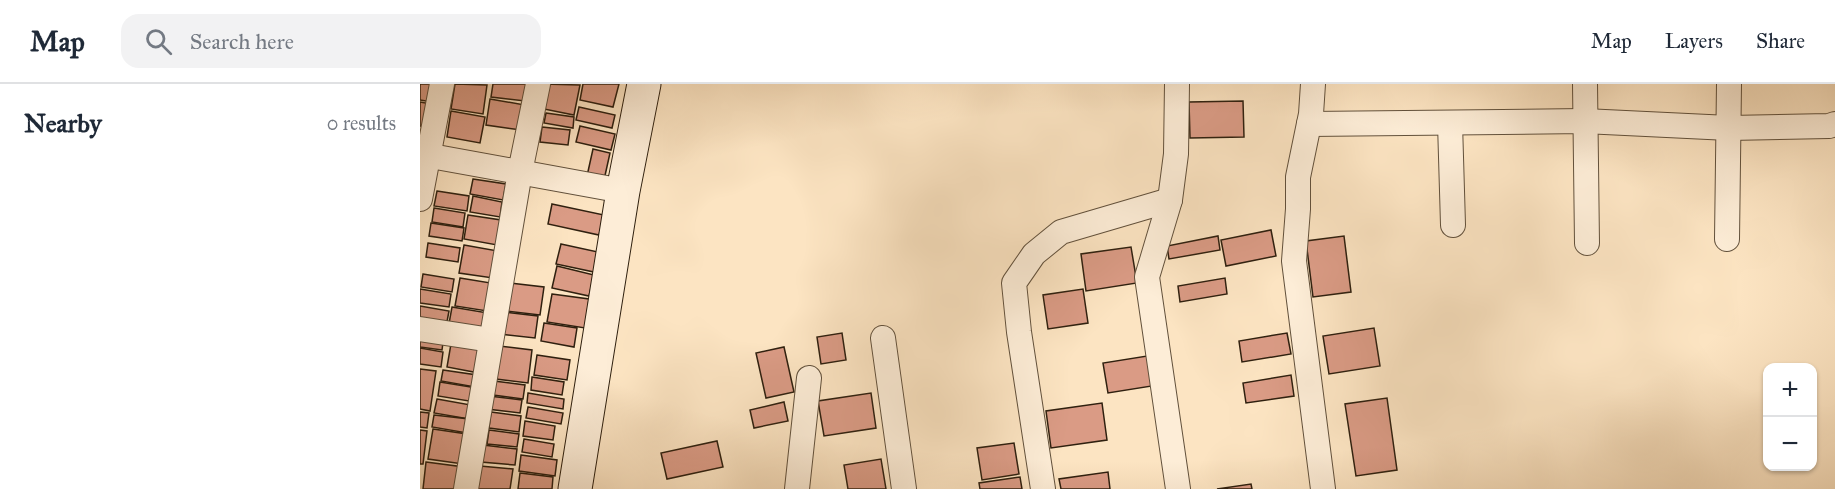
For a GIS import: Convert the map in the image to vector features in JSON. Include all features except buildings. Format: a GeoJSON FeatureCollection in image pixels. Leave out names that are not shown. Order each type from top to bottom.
{"type":"FeatureCollection","features":[{"type":"Feature","properties":{"kind":"main road"},"geometry":{"type":"LineString","coordinates":[[574,489],[622,191],[644,84]]}},
{"type":"Feature","properties":{"kind":"street"},"geometry":{"type":"LineString","coordinates":[[420,199],[424,155],[442,84]]}},
{"type":"Feature","properties":{"kind":"street"},"geometry":{"type":"LineString","coordinates":[[466,489],[520,172],[538,84]]}},
{"type":"Feature","properties":{"kind":"street"},"geometry":{"type":"LineString","coordinates":[[1177,84],[1176,154],[1170,200],[1148,277],[1178,489]]}},
{"type":"Feature","properties":{"kind":"street"},"geometry":{"type":"LineString","coordinates":[[1313,84],[1311,114],[1298,177],[1294,261],[1323,489]]}},
{"type":"Feature","properties":{"kind":"street"},"geometry":{"type":"LineString","coordinates":[[1585,84],[1587,243]]}},
{"type":"Feature","properties":{"kind":"street"},"geometry":{"type":"LineString","coordinates":[[1727,239],[1729,84]]}},
{"type":"Feature","properties":{"kind":"street"},"geometry":{"type":"LineString","coordinates":[[1309,124],[1584,121],[1729,128],[1835,124]]}},
{"type":"Feature","properties":{"kind":"street"},"geometry":{"type":"LineString","coordinates":[[1450,123],[1453,225]]}},
{"type":"Feature","properties":{"kind":"street"},"geometry":{"type":"LineString","coordinates":[[424,155],[622,191]]}},
{"type":"Feature","properties":{"kind":"street"},"geometry":{"type":"LineString","coordinates":[[1042,489],[1014,283],[1034,254],[1062,232],[1170,200]]}},
{"type":"Feature","properties":{"kind":"street"},"geometry":{"type":"LineString","coordinates":[[420,328],[491,340]]}},
{"type":"Feature","properties":{"kind":"street"},"geometry":{"type":"LineString","coordinates":[[883,338],[904,489]]}},
{"type":"Feature","properties":{"kind":"street"},"geometry":{"type":"LineString","coordinates":[[797,489],[809,378]]}}]}
